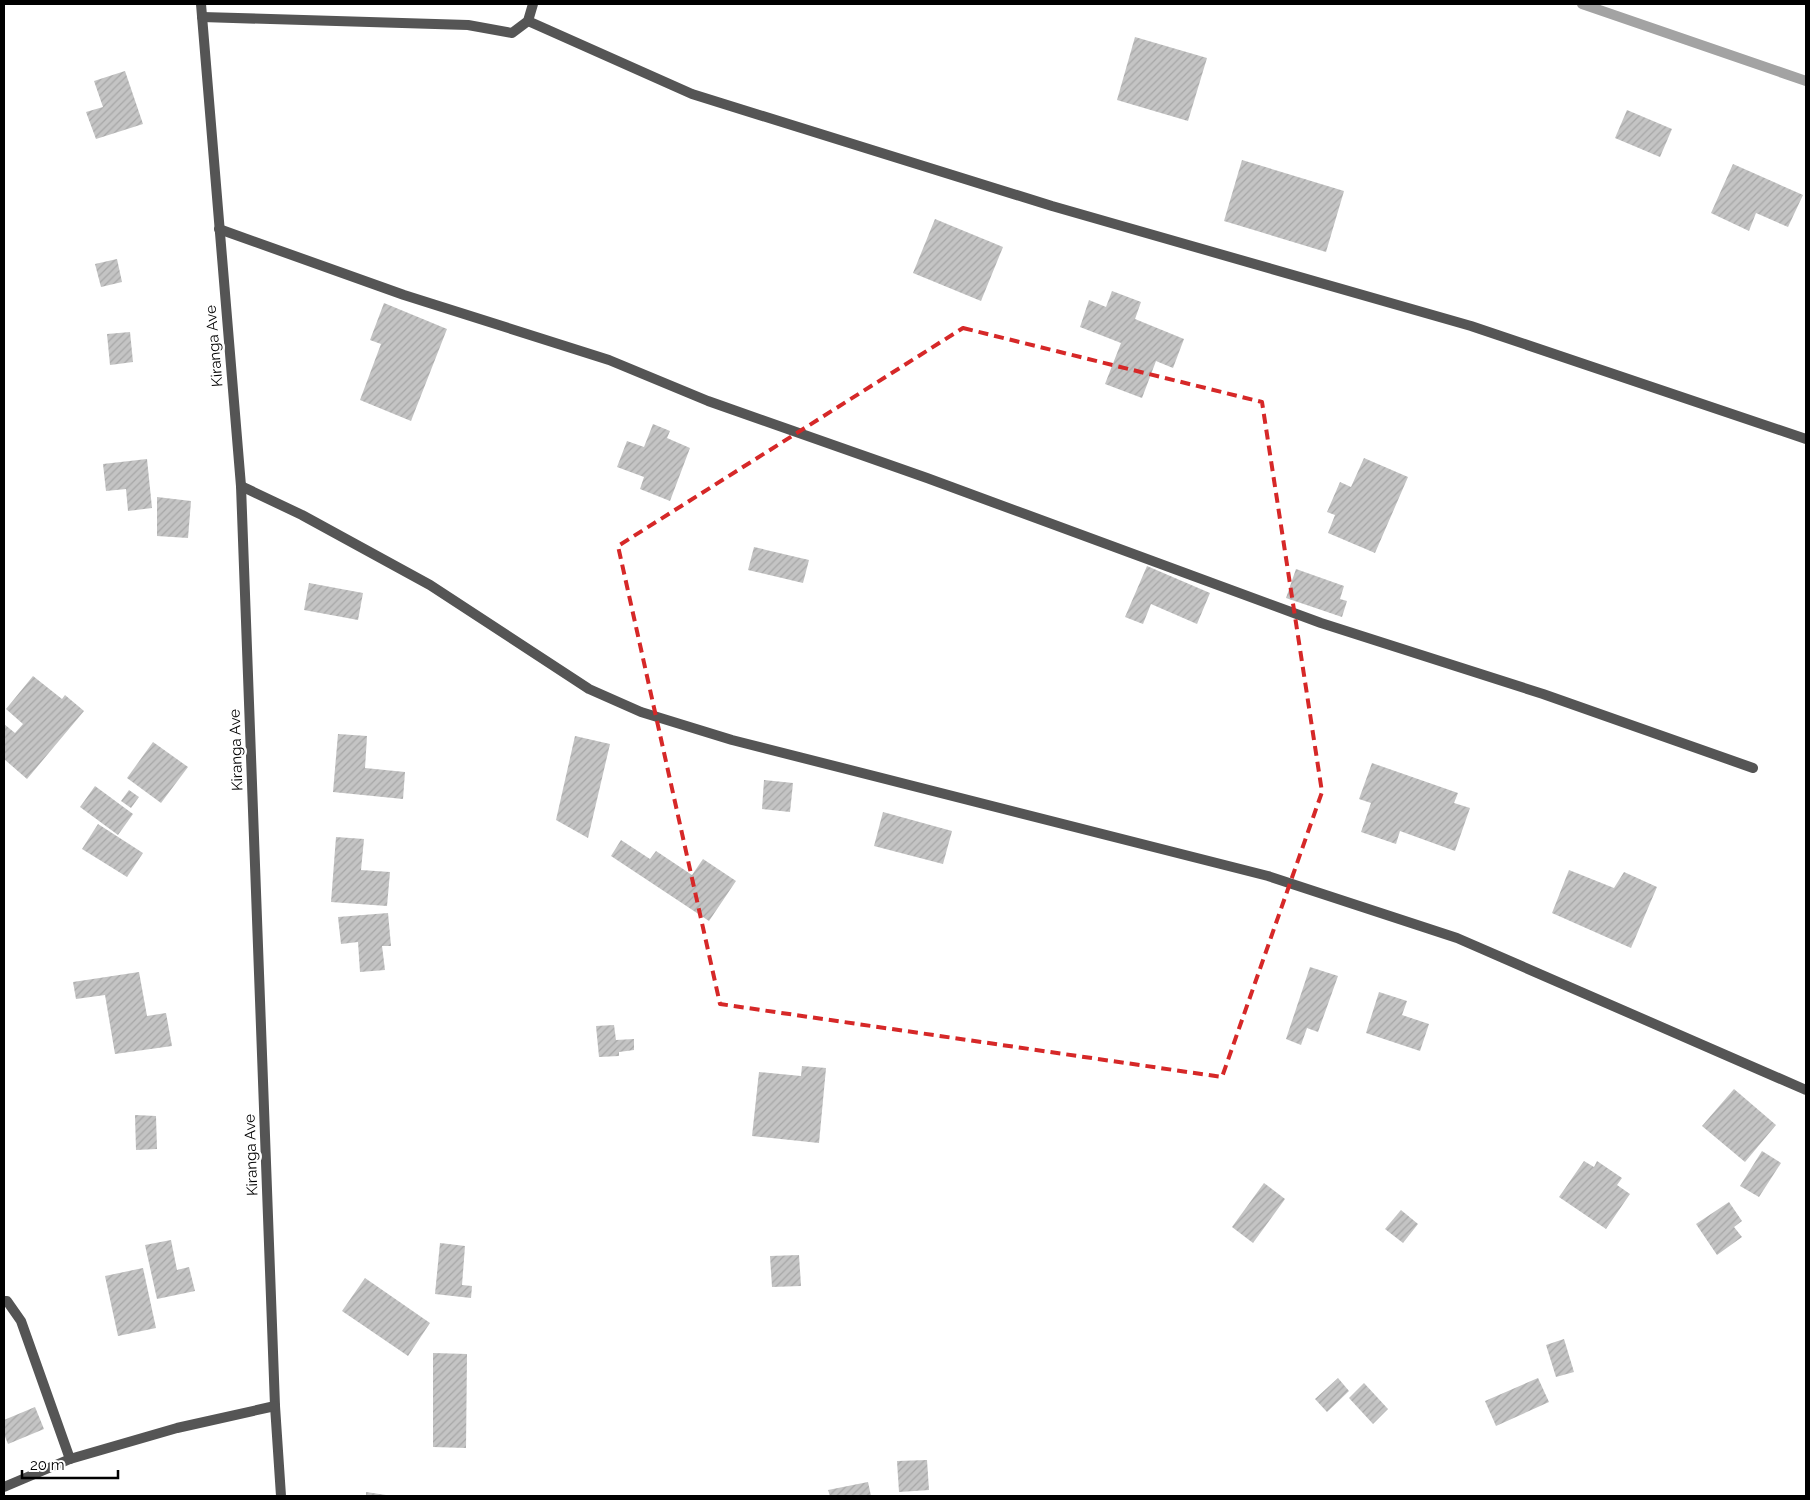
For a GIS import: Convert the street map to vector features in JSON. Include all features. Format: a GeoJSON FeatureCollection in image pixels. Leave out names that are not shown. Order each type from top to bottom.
{"type":"FeatureCollection","features":[{"type":"Feature","properties":{"kind":"street","name":"Kiranga Ave"},"geometry":{"type":"LineString","coordinates":[[201,4],[241,486],[275,1406],[281,1496]]}},
{"type":"Feature","properties":{"kind":"street"},"geometry":{"type":"LineString","coordinates":[[202,17],[468,25],[512,33],[528,21],[533,4]]}},
{"type":"Feature","properties":{"kind":"street"},"geometry":{"type":"LineString","coordinates":[[528,21],[692,94],[1052,206],[1471,326],[1806,439]]}},
{"type":"Feature","properties":{"kind":"street"},"geometry":{"type":"LineString","coordinates":[[219,229],[404,295],[609,360],[708,401],[927,478],[1321,623],[1543,694],[1753,768]]}},
{"type":"Feature","properties":{"kind":"street"},"geometry":{"type":"LineString","coordinates":[[241,486],[302,515],[430,585],[589,688],[641,712],[732,740],[1268,876],[1457,938],[1806,1090]]}},
{"type":"Feature","properties":{"kind":"street"},"geometry":{"type":"LineString","coordinates":[[4,1301],[7,1302],[22,1321],[70,1460]]}},
{"type":"Feature","properties":{"kind":"street"},"geometry":{"type":"LineString","coordinates":[[4,1487],[70,1460],[177,1428],[275,1406]]}},
{"type":"Feature","properties":{"kind":"highlighted area"},"geometry":{"type":"Polygon","coordinates":[[[963,328],[1262,402],[1322,792],[1222,1077],[720,1004],[618,546],[963,328]]]}},
{"type":"Feature","properties":{"kind":"building"},"geometry":{"type":"Polygon","coordinates":[[[1135,37],[1207,58],[1188,121],[1117,100],[1135,37]]]}},
{"type":"Feature","properties":{"kind":"building"},"geometry":{"type":"Polygon","coordinates":[[[125,71],[143,124],[96,139],[86,112],[103,107],[94,81],[125,71]]]}},
{"type":"Feature","properties":{"kind":"building"},"geometry":{"type":"Polygon","coordinates":[[[1627,110],[1672,129],[1660,157],[1615,138],[1627,110]]]}},
{"type":"Feature","properties":{"kind":"building"},"geometry":{"type":"Polygon","coordinates":[[[1242,160],[1344,191],[1326,252],[1224,221],[1242,160]]]}},
{"type":"Feature","properties":{"kind":"building"},"geometry":{"type":"Polygon","coordinates":[[[1733,164],[1803,195],[1788,227],[1756,213],[1749,231],[1711,213],[1733,164]]]}},
{"type":"Feature","properties":{"kind":"building"},"geometry":{"type":"Polygon","coordinates":[[[935,219],[1003,247],[981,301],[913,273],[935,219]]]}},
{"type":"Feature","properties":{"kind":"building"},"geometry":{"type":"Polygon","coordinates":[[[117,259],[122,282],[101,287],[95,264],[117,259]]]}},
{"type":"Feature","properties":{"kind":"building"},"geometry":{"type":"Polygon","coordinates":[[[1112,291],[1141,302],[1135,319],[1184,339],[1173,368],[1156,361],[1142,398],[1105,384],[1121,343],[1080,327],[1089,300],[1106,307],[1112,291]]]}},
{"type":"Feature","properties":{"kind":"building"},"geometry":{"type":"Polygon","coordinates":[[[384,303],[447,329],[411,421],[360,400],[381,344],[370,340],[384,303]]]}},
{"type":"Feature","properties":{"kind":"building"},"geometry":{"type":"Polygon","coordinates":[[[130,332],[133,362],[110,365],[107,334],[130,332]]]}},
{"type":"Feature","properties":{"kind":"building"},"geometry":{"type":"Polygon","coordinates":[[[653,424],[670,431],[667,438],[690,448],[670,501],[640,489],[644,477],[617,467],[627,441],[644,447],[653,424]]]}},
{"type":"Feature","properties":{"kind":"building"},"geometry":{"type":"Polygon","coordinates":[[[1364,458],[1408,477],[1375,553],[1328,533],[1335,515],[1327,512],[1340,482],[1351,487],[1364,458]]]}},
{"type":"Feature","properties":{"kind":"building"},"geometry":{"type":"Polygon","coordinates":[[[147,459],[152,508],[128,511],[126,489],[106,491],[103,464],[147,459]]]}},
{"type":"Feature","properties":{"kind":"building"},"geometry":{"type":"Polygon","coordinates":[[[157,497],[191,501],[188,538],[157,536],[157,497]]]}},
{"type":"Feature","properties":{"kind":"building"},"geometry":{"type":"Polygon","coordinates":[[[754,547],[809,560],[803,583],[748,570],[754,547]]]}},
{"type":"Feature","properties":{"kind":"building"},"geometry":{"type":"Polygon","coordinates":[[[1147,566],[1210,593],[1197,624],[1151,604],[1143,624],[1125,617],[1147,566]]]}},
{"type":"Feature","properties":{"kind":"building"},"geometry":{"type":"Polygon","coordinates":[[[1296,569],[1344,586],[1340,599],[1347,601],[1342,617],[1286,598],[1296,569]]]}},
{"type":"Feature","properties":{"kind":"building"},"geometry":{"type":"Polygon","coordinates":[[[309,583],[363,593],[358,620],[304,610],[309,583]]]}},
{"type":"Feature","properties":{"kind":"building"},"geometry":{"type":"Polygon","coordinates":[[[33,676],[62,699],[65,695],[84,711],[27,779],[4,759],[4,724],[15,733],[23,724],[6,709],[33,676]]]}},
{"type":"Feature","properties":{"kind":"building"},"geometry":{"type":"Polygon","coordinates":[[[338,734],[367,736],[365,768],[405,772],[403,799],[333,792],[338,734]]]}},
{"type":"Feature","properties":{"kind":"building"},"geometry":{"type":"Polygon","coordinates":[[[575,736],[610,744],[588,838],[556,820],[575,736]]]}},
{"type":"Feature","properties":{"kind":"building"},"geometry":{"type":"Polygon","coordinates":[[[153,742],[188,767],[161,803],[127,778],[153,742]]]}},
{"type":"Feature","properties":{"kind":"building"},"geometry":{"type":"Polygon","coordinates":[[[1372,763],[1458,793],[1454,803],[1470,808],[1455,851],[1400,831],[1396,844],[1361,832],[1371,803],[1359,799],[1372,763]]]}},
{"type":"Feature","properties":{"kind":"building"},"geometry":{"type":"Polygon","coordinates":[[[764,780],[793,783],[790,812],[762,809],[764,780]]]}},
{"type":"Feature","properties":{"kind":"building"},"geometry":{"type":"Polygon","coordinates":[[[95,786],[133,814],[118,835],[80,807],[95,786]]]}},
{"type":"Feature","properties":{"kind":"building"},"geometry":{"type":"Polygon","coordinates":[[[129,790],[139,797],[131,808],[121,801],[129,790]]]}},
{"type":"Feature","properties":{"kind":"building"},"geometry":{"type":"Polygon","coordinates":[[[883,812],[952,831],[943,864],[874,846],[883,812]]]}},
{"type":"Feature","properties":{"kind":"building"},"geometry":{"type":"Polygon","coordinates":[[[98,824],[143,853],[127,877],[82,849],[98,824]]]}},
{"type":"Feature","properties":{"kind":"building"},"geometry":{"type":"Polygon","coordinates":[[[336,837],[364,839],[361,870],[390,872],[387,906],[331,902],[336,837]]]}},
{"type":"Feature","properties":{"kind":"building"},"geometry":{"type":"Polygon","coordinates":[[[621,840],[650,859],[656,851],[692,875],[703,859],[736,881],[709,921],[611,856],[621,840]]]}},
{"type":"Feature","properties":{"kind":"building"},"geometry":{"type":"Polygon","coordinates":[[[1569,870],[1614,888],[1624,872],[1657,887],[1631,948],[1552,913],[1569,870]]]}},
{"type":"Feature","properties":{"kind":"building"},"geometry":{"type":"Polygon","coordinates":[[[388,913],[391,946],[382,946],[385,970],[360,972],[358,942],[341,944],[338,917],[388,913]]]}},
{"type":"Feature","properties":{"kind":"building"},"geometry":{"type":"Polygon","coordinates":[[[1310,967],[1338,976],[1318,1032],[1307,1028],[1301,1045],[1286,1039],[1310,967]]]}},
{"type":"Feature","properties":{"kind":"building"},"geometry":{"type":"Polygon","coordinates":[[[139,972],[147,1016],[166,1013],[172,1046],[115,1054],[105,995],[76,999],[73,982],[139,972]]]}},
{"type":"Feature","properties":{"kind":"building"},"geometry":{"type":"Polygon","coordinates":[[[1379,992],[1407,1001],[1402,1015],[1429,1024],[1420,1051],[1366,1033],[1379,992]]]}},
{"type":"Feature","properties":{"kind":"building"},"geometry":{"type":"Polygon","coordinates":[[[614,1025],[616,1040],[634,1039],[634,1050],[619,1052],[619,1056],[599,1057],[596,1026],[614,1025]]]}},
{"type":"Feature","properties":{"kind":"building"},"geometry":{"type":"Polygon","coordinates":[[[802,1066],[826,1068],[819,1143],[752,1136],[759,1072],[801,1076],[802,1066]]]}},
{"type":"Feature","properties":{"kind":"building"},"geometry":{"type":"Polygon","coordinates":[[[1734,1089],[1776,1125],[1745,1162],[1702,1126],[1734,1089]]]}},
{"type":"Feature","properties":{"kind":"building"},"geometry":{"type":"Polygon","coordinates":[[[135,1115],[156,1116],[157,1149],[136,1150],[135,1115]]]}},
{"type":"Feature","properties":{"kind":"building"},"geometry":{"type":"Polygon","coordinates":[[[1762,1151],[1781,1163],[1759,1197],[1740,1186],[1762,1151]]]}},
{"type":"Feature","properties":{"kind":"building"},"geometry":{"type":"Polygon","coordinates":[[[1584,1161],[1594,1167],[1597,1161],[1622,1178],[1617,1185],[1630,1194],[1606,1229],[1559,1197],[1584,1161]]]}},
{"type":"Feature","properties":{"kind":"building"},"geometry":{"type":"Polygon","coordinates":[[[1264,1183],[1285,1199],[1253,1243],[1232,1227],[1264,1183]]]}},
{"type":"Feature","properties":{"kind":"building"},"geometry":{"type":"Polygon","coordinates":[[[1729,1202],[1742,1221],[1734,1227],[1742,1237],[1717,1255],[1696,1224],[1729,1202]]]}},
{"type":"Feature","properties":{"kind":"building"},"geometry":{"type":"Polygon","coordinates":[[[1401,1210],[1418,1224],[1403,1243],[1385,1229],[1401,1210]]]}},
{"type":"Feature","properties":{"kind":"building"},"geometry":{"type":"Polygon","coordinates":[[[171,1240],[177,1270],[189,1267],[195,1291],[157,1299],[145,1245],[171,1240]]]}},
{"type":"Feature","properties":{"kind":"building"},"geometry":{"type":"Polygon","coordinates":[[[440,1243],[465,1246],[462,1285],[472,1286],[471,1298],[435,1294],[440,1243]]]}},
{"type":"Feature","properties":{"kind":"building"},"geometry":{"type":"Polygon","coordinates":[[[799,1255],[801,1286],[772,1287],[770,1256],[799,1255]]]}},
{"type":"Feature","properties":{"kind":"building"},"geometry":{"type":"Polygon","coordinates":[[[143,1268],[156,1328],[118,1336],[105,1276],[143,1268]]]}},
{"type":"Feature","properties":{"kind":"building"},"geometry":{"type":"Polygon","coordinates":[[[365,1278],[430,1323],[408,1356],[342,1311],[365,1278]]]}},
{"type":"Feature","properties":{"kind":"building"},"geometry":{"type":"Polygon","coordinates":[[[1564,1339],[1574,1372],[1556,1377],[1546,1345],[1564,1339]]]}},
{"type":"Feature","properties":{"kind":"building"},"geometry":{"type":"Polygon","coordinates":[[[433,1353],[467,1354],[466,1448],[433,1447],[433,1353]]]}},
{"type":"Feature","properties":{"kind":"building"},"geometry":{"type":"Polygon","coordinates":[[[1338,1378],[1349,1391],[1327,1412],[1315,1399],[1338,1378]]]}},
{"type":"Feature","properties":{"kind":"building"},"geometry":{"type":"Polygon","coordinates":[[[1538,1378],[1549,1402],[1496,1426],[1485,1401],[1538,1378]]]}},
{"type":"Feature","properties":{"kind":"building"},"geometry":{"type":"Polygon","coordinates":[[[1364,1383],[1388,1409],[1373,1424],[1349,1398],[1364,1383]]]}},
{"type":"Feature","properties":{"kind":"building"},"geometry":{"type":"Polygon","coordinates":[[[35,1407],[44,1429],[8,1444],[4,1434],[4,1420],[35,1407]]]}},
{"type":"Feature","properties":{"kind":"building"},"geometry":{"type":"Polygon","coordinates":[[[927,1460],[929,1490],[899,1492],[897,1461],[927,1460]]]}},
{"type":"Feature","properties":{"kind":"building"},"geometry":{"type":"Polygon","coordinates":[[[868,1482],[871,1496],[830,1496],[828,1490],[868,1482]]]}},
{"type":"Feature","properties":{"kind":"building"},"geometry":{"type":"Polygon","coordinates":[[[366,1492],[386,1495],[366,1496],[366,1492]]]}},
{"type":"Feature","properties":{"kind":"waterway"},"geometry":{"type":"LineString","coordinates":[[1582,4],[1806,81]]}}]}
